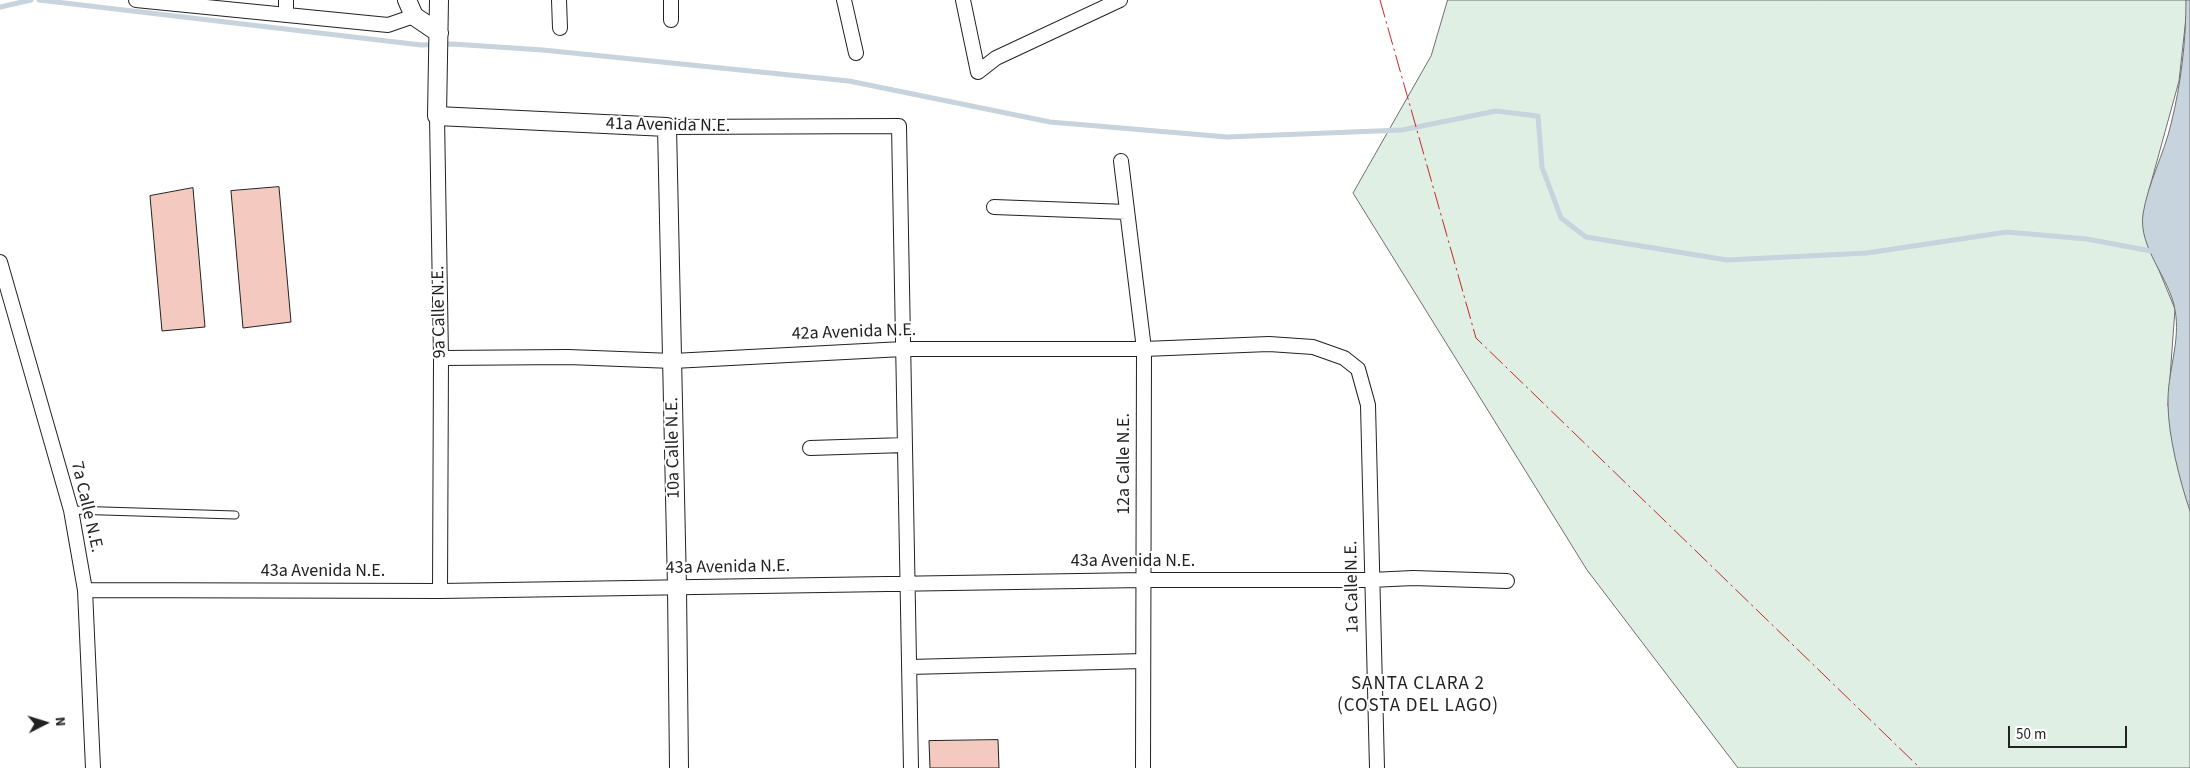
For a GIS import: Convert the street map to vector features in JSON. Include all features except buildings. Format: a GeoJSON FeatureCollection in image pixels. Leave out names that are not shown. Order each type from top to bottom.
{"type":"FeatureCollection","features":[{"type":"Feature","properties":{"kind":"street"},"geometry":{"type":"LineString","coordinates":[[136,0],[178,2],[388,25],[410,8],[438,40]]}},
{"type":"Feature","properties":{"kind":"street"},"geometry":{"type":"LineString","coordinates":[[286,0],[286,15]]}},
{"type":"Feature","properties":{"kind":"street","name":"9a Calle N.E."},"geometry":{"type":"LineString","coordinates":[[439,0],[437,116],[441,358],[440,591]]}},
{"type":"Feature","properties":{"kind":"street"},"geometry":{"type":"LineString","coordinates":[[559,0],[560,28]]}},
{"type":"Feature","properties":{"kind":"street"},"geometry":{"type":"LineString","coordinates":[[671,0],[671,20]]}},
{"type":"Feature","properties":{"kind":"street"},"geometry":{"type":"LineString","coordinates":[[844,0],[856,54]]}},
{"type":"Feature","properties":{"kind":"street"},"geometry":{"type":"LineString","coordinates":[[962,0],[978,72],[996,58],[1120,0]]}},
{"type":"Feature","properties":{"kind":"street","name":"41a Avenida N.E."},"geometry":{"type":"LineString","coordinates":[[437,116],[667,127],[900,126],[904,349]]}},
{"type":"Feature","properties":{"kind":"street","name":"10a Calle N.E."},"geometry":{"type":"LineString","coordinates":[[667,127],[677,587],[678,768]]}},
{"type":"Feature","properties":{"kind":"street","name":"12a Calle N.E."},"geometry":{"type":"LineString","coordinates":[[1121,161],[1144,349],[1143,768]]}},
{"type":"Feature","properties":{"kind":"street"},"geometry":{"type":"LineString","coordinates":[[994,207],[1127,212]]}},
{"type":"Feature","properties":{"kind":"street","name":"7a Calle N.E."},"geometry":{"type":"LineString","coordinates":[[0,262],[71,510],[85,590],[93,768]]}},
{"type":"Feature","properties":{"kind":"street","name":"42a Avenida N.E."},"geometry":{"type":"LineString","coordinates":[[441,358],[568,357],[672,360],[904,349],[1144,349],[1269,344]]}},
{"type":"Feature","properties":{"kind":"street","name":"1a Calle N.E."},"geometry":{"type":"LineString","coordinates":[[1269,344],[1313,347],[1344,358],[1358,369],[1368,405],[1377,768]]}},
{"type":"Feature","properties":{"kind":"street"},"geometry":{"type":"LineString","coordinates":[[904,349],[911,768]]}},
{"type":"Feature","properties":{"kind":"street"},"geometry":{"type":"LineString","coordinates":[[810,448],[905,445]]}},
{"type":"Feature","properties":{"kind":"street","name":"43a Avenida N.E."},"geometry":{"type":"LineString","coordinates":[[85,590],[440,591],[907,583],[1371,580],[1413,578],[1506,582]]}},
{"type":"Feature","properties":{"kind":"street"},"geometry":{"type":"LineString","coordinates":[[909,667],[1143,661]]}},
{"type":"Feature","properties":{"kind":"lane"},"geometry":{"type":"LineString","coordinates":[[71,510],[235,515]]}},
{"type":"Feature","properties":{"kind":"green space"},"geometry":{"type":"Polygon","coordinates":[[[1448,0],[2188,0],[2179,81],[2149,190],[2151,251],[2175,309],[2168,405],[2190,510],[2190,768],[1738,768],[1587,570],[1353,193],[1431,56],[1448,0]]]}},
{"type":"Feature","properties":{"kind":"shaded area"},"geometry":{"type":"Polygon","coordinates":[[[2186,0],[2190,0],[2190,511],[2175,458],[2168,404],[2176,333],[2175,310],[2167,286],[2145,239],[2143,227],[2145,202],[2168,135],[2178,94],[2184,47],[2186,0]]]}},
{"type":"Feature","properties":{"kind":"waterway"},"geometry":{"type":"LineString","coordinates":[[0,7],[31,0]]}},
{"type":"Feature","properties":{"kind":"waterway"},"geometry":{"type":"LineString","coordinates":[[39,0],[421,45],[452,44],[543,50],[849,81],[1050,122],[1227,137],[1402,130],[1496,111],[1538,116],[1542,167],[1561,218],[1586,237],[1727,260],[1867,253],[2007,232],[2087,239],[2151,251]]}},
{"type":"Feature","properties":{"kind":"power"},"geometry":{"type":"LineString","coordinates":[[1380,0],[1476,338],[1920,768]]}},
{"type":"Feature","properties":{"kind":"district","name":"SANTA CLARA 2 (COSTA DEL LAGO)"},"geometry":{"type":"Point","coordinates":[1418,696]}}]}
